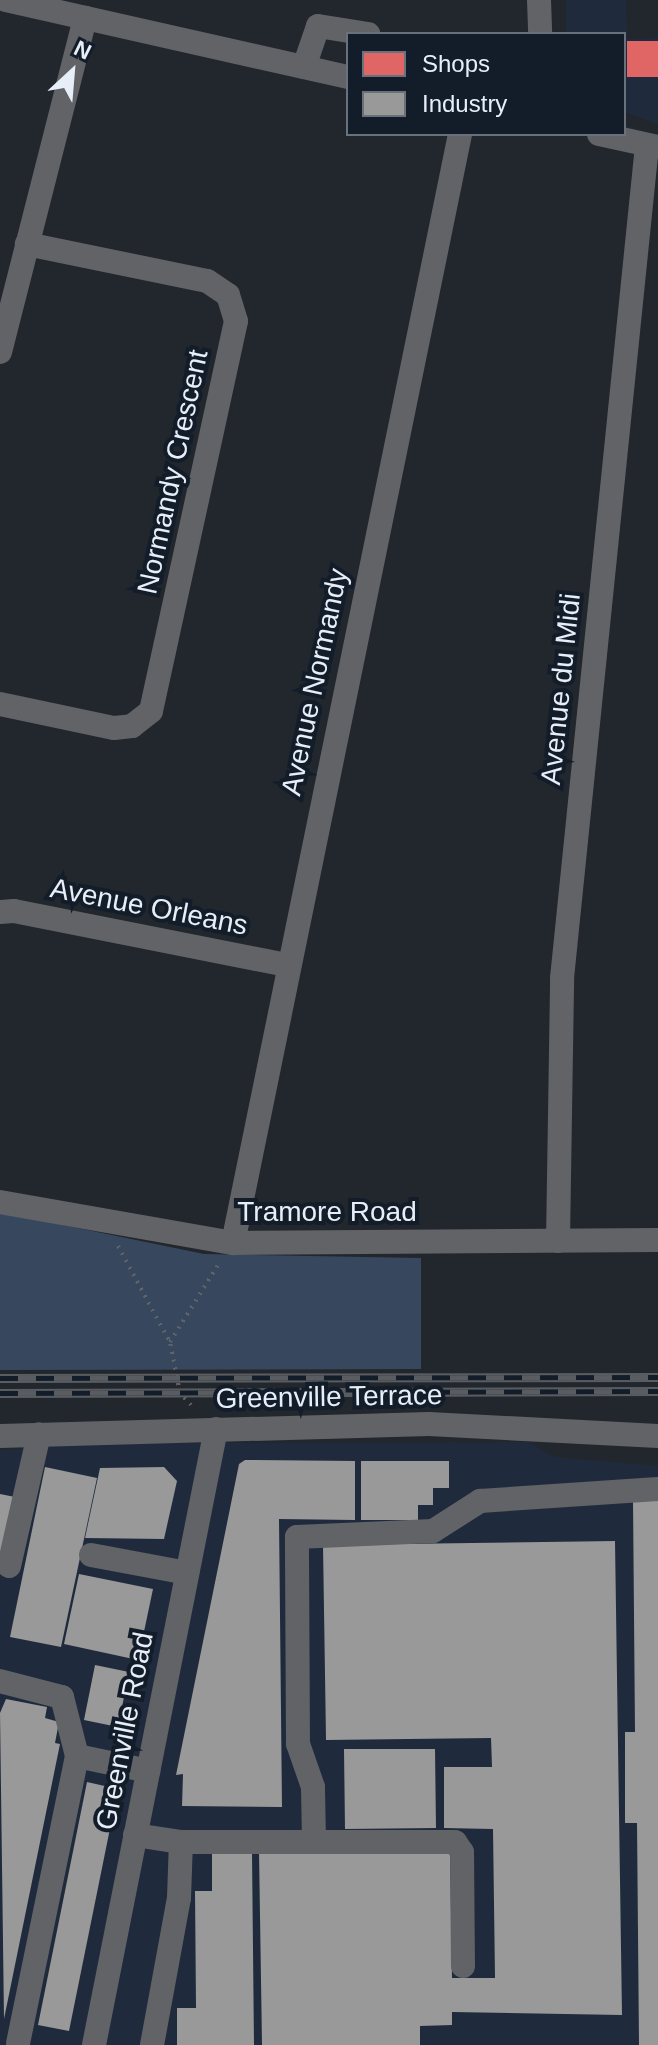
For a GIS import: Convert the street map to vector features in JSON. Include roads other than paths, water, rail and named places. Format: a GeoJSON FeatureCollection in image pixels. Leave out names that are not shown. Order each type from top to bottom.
{"type":"FeatureCollection","features":[{"type":"Feature","properties":{"kind":"street"},"geometry":{"type":"LineString","coordinates":[[6,0],[346,77]]}},
{"type":"Feature","properties":{"kind":"street"},"geometry":{"type":"LineString","coordinates":[[539,0],[540,32]]}},
{"type":"Feature","properties":{"kind":"street"},"geometry":{"type":"LineString","coordinates":[[0,352],[85,18]]}},
{"type":"Feature","properties":{"kind":"street"},"geometry":{"type":"LineString","coordinates":[[304,67],[318,26],[356,32]]}},
{"type":"Feature","properties":{"kind":"street","name":"Avenue Normandy"},"geometry":{"type":"LineString","coordinates":[[233,1243],[287,965],[460,136]]}},
{"type":"Feature","properties":{"kind":"street"},"geometry":{"type":"LineString","coordinates":[[608,136],[652,146]]}},
{"type":"Feature","properties":{"kind":"street","name":"Avenue du Midi"},"geometry":{"type":"LineString","coordinates":[[558,1241],[562,978],[652,146]]}},
{"type":"Feature","properties":{"kind":"street","name":"Normandy Crescent"},"geometry":{"type":"LineString","coordinates":[[0,704],[114,728],[132,726],[151,711],[236,321],[228,295],[207,281],[27,244]]}},
{"type":"Feature","properties":{"kind":"street","name":"Avenue Orleans"},"geometry":{"type":"LineString","coordinates":[[0,912],[14,911],[287,965]]}},
{"type":"Feature","properties":{"kind":"street","name":"Tramore Road"},"geometry":{"type":"LineString","coordinates":[[0,1202],[233,1243],[658,1240]]}},
{"type":"Feature","properties":{"kind":"street","name":"Greenville Terrace"},"geometry":{"type":"LineString","coordinates":[[0,1436],[429,1424],[658,1436]]}},
{"type":"Feature","properties":{"kind":"street","name":"Greenville Road"},"geometry":{"type":"LineString","coordinates":[[94,2045],[216,1429]]}},
{"type":"Feature","properties":{"kind":"street"},"geometry":{"type":"LineString","coordinates":[[9,1566],[39,1434]]}},
{"type":"Feature","properties":{"kind":"street"},"geometry":{"type":"LineString","coordinates":[[314,1841],[313,1787],[298,1744],[297,1537],[433,1531],[480,1501],[658,1489]]}},
{"type":"Feature","properties":{"kind":"street"},"geometry":{"type":"LineString","coordinates":[[91,1555],[187,1573]]}},
{"type":"Feature","properties":{"kind":"street"},"geometry":{"type":"LineString","coordinates":[[0,1681],[62,1697],[77,1756],[13,2042]]}},
{"type":"Feature","properties":{"kind":"street"},"geometry":{"type":"LineString","coordinates":[[77,1756],[148,1771]]}},
{"type":"Feature","properties":{"kind":"street"},"geometry":{"type":"LineString","coordinates":[[135,1835],[181,1842],[459,1844],[463,1966]]}},
{"type":"Feature","properties":{"kind":"street"},"geometry":{"type":"LineString","coordinates":[[152,2045],[179,1898],[181,1842]]}},
{"type":"Feature","properties":{"kind":"railway"},"geometry":{"type":"LineString","coordinates":[[0,1378],[658,1377]]}},
{"type":"Feature","properties":{"kind":"railway"},"geometry":{"type":"LineString","coordinates":[[0,1393],[658,1391]]}}]}
